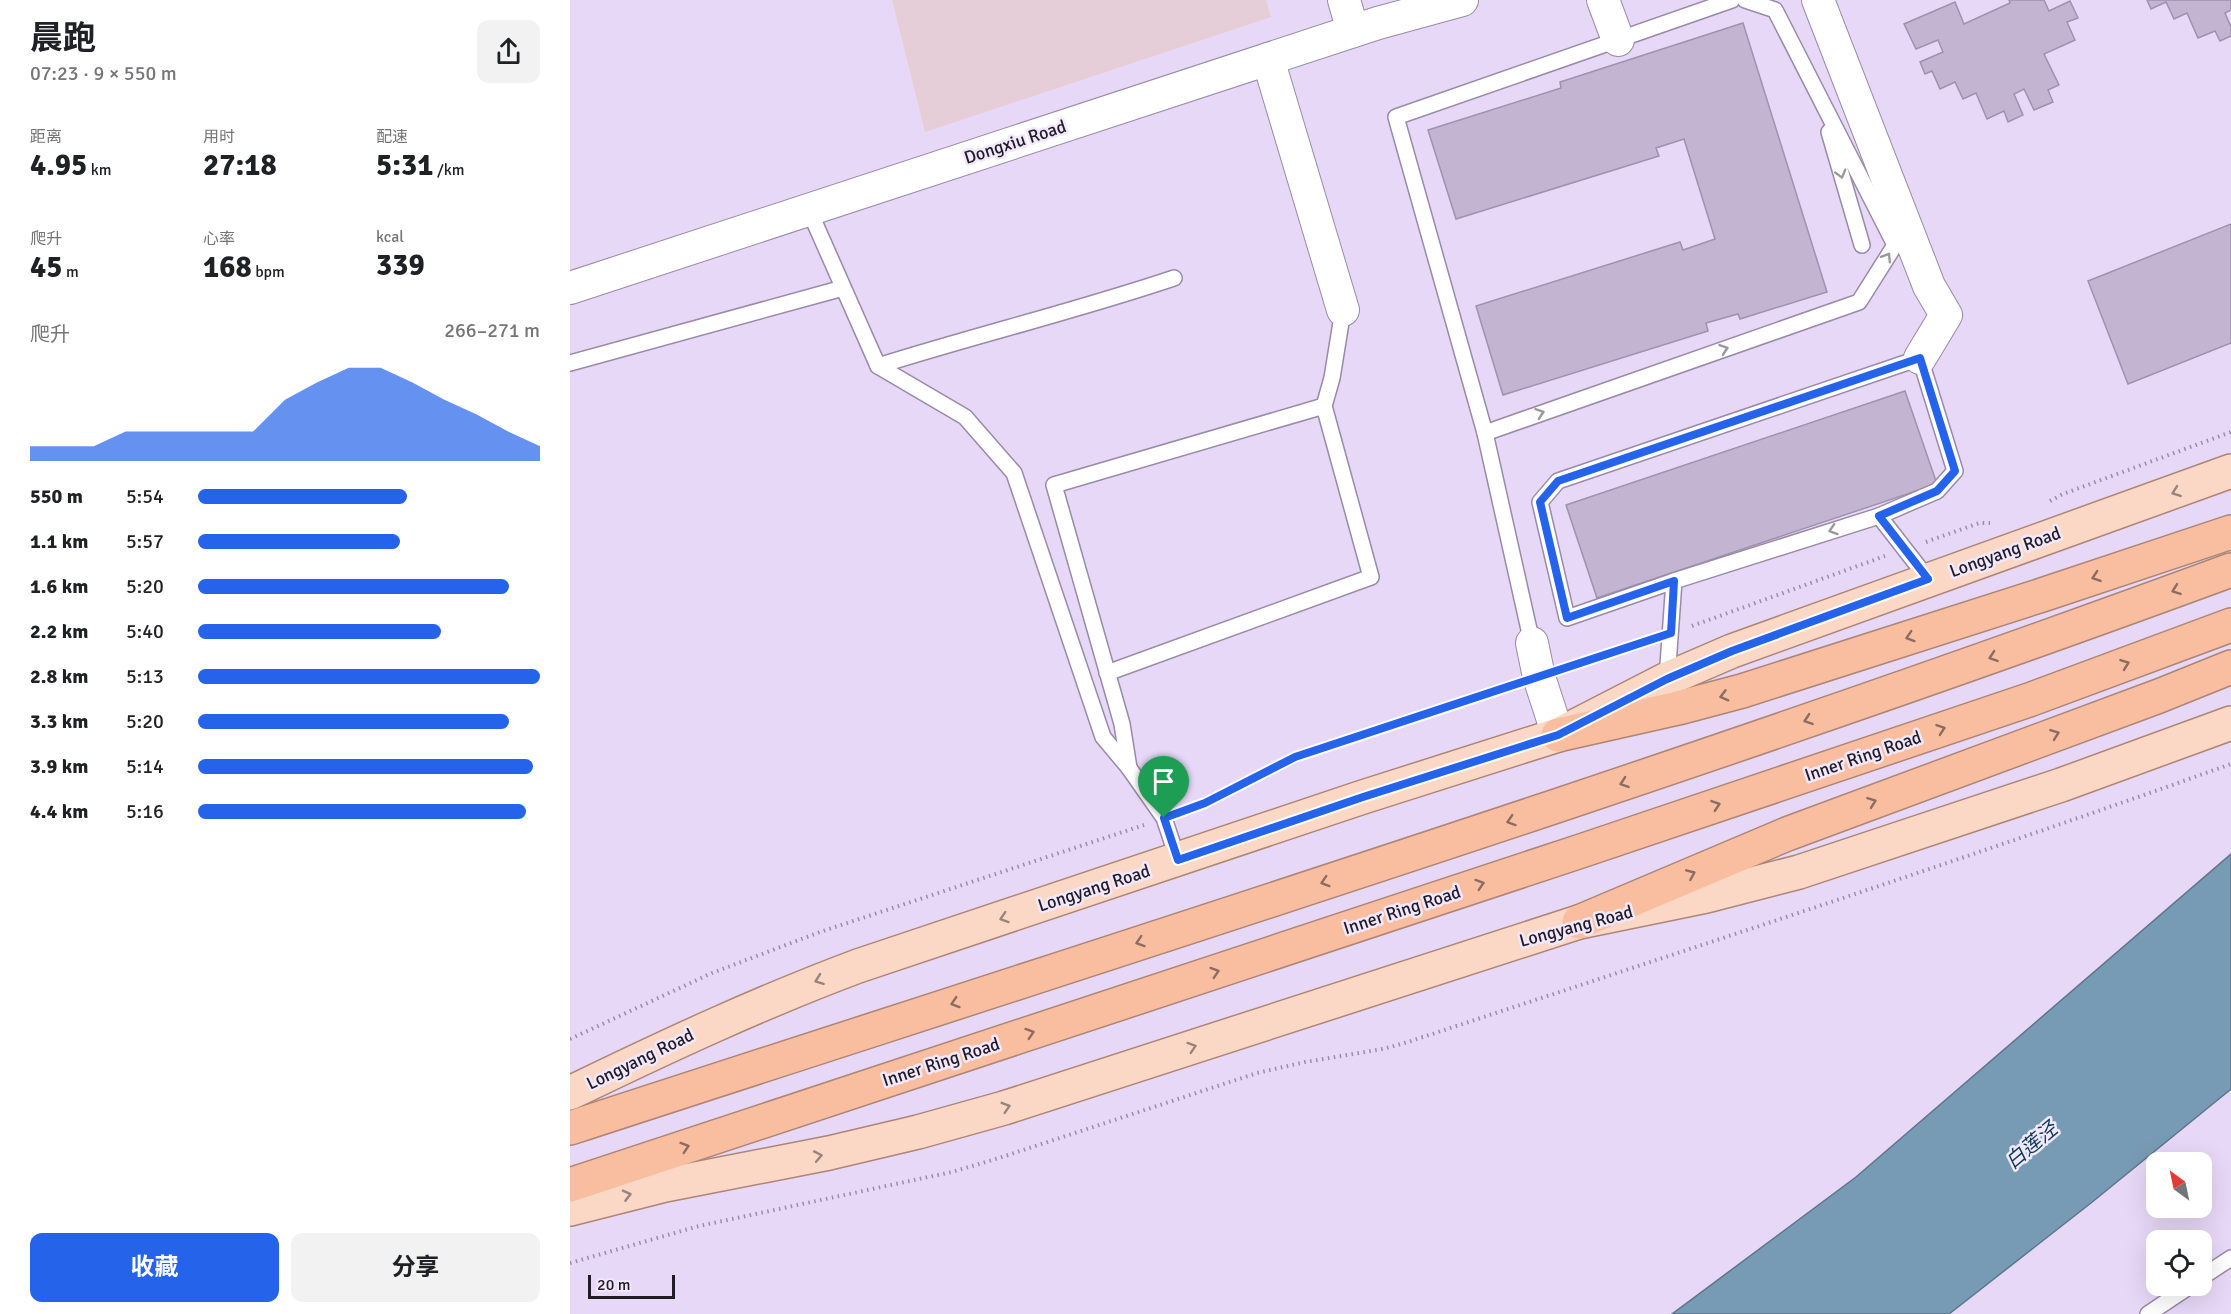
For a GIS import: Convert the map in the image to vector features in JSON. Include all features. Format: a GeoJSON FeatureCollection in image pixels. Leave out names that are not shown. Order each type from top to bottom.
{"type":"FeatureCollection","features":[{"type":"Feature","properties":{"kind":"highway"},"geometry":{"type":"LineString","coordinates":[[1558,735],[1742,691],[2231,532]]}},
{"type":"Feature","properties":{"kind":"highway"},"geometry":{"type":"LineString","coordinates":[[570,1128],[1566,803],[2009,652],[2231,570]]}},
{"type":"Feature","properties":{"kind":"highway","name":"Inner Ring Road"},"geometry":{"type":"LineString","coordinates":[[570,1185],[1581,851],[2029,700],[2231,625]]}},
{"type":"Feature","properties":{"kind":"highway"},"geometry":{"type":"LineString","coordinates":[[1579,921],[1787,834],[2138,704],[2231,667]]}},
{"type":"Feature","properties":{"kind":"main road","name":"Longyang Road"},"geometry":{"type":"LineString","coordinates":[[570,1092],[690,1035],[784,994],[858,966],[1352,801],[1558,735],[1667,679],[1732,651],[2231,471]]}},
{"type":"Feature","properties":{"kind":"main road","name":"Longyang Road"},"geometry":{"type":"LineString","coordinates":[[570,1209],[665,1185],[829,1153],[961,1120],[1579,921],[1706,896],[1799,872],[2061,785],[2231,723]]}},
{"type":"Feature","properties":{"kind":"street"},"geometry":{"type":"LineString","coordinates":[[1344,0],[1353,31]]}},
{"type":"Feature","properties":{"kind":"street","name":"Dongxiu Road"},"geometry":{"type":"LineString","coordinates":[[570,288],[1353,31],[1462,0]]}},
{"type":"Feature","properties":{"kind":"street"},"geometry":{"type":"LineString","coordinates":[[1603,0],[1618,40]]}},
{"type":"Feature","properties":{"kind":"street"},"geometry":{"type":"LineString","coordinates":[[1818,0],[1929,285],[1946,315],[1920,358]]}},
{"type":"Feature","properties":{"kind":"street"},"geometry":{"type":"LineString","coordinates":[[1268,59],[1343,310]]}},
{"type":"Feature","properties":{"kind":"street"},"geometry":{"type":"LineString","coordinates":[[1532,643],[1539,677],[1558,735]]}},
{"type":"Feature","properties":{"kind":"lane"},"geometry":{"type":"LineString","coordinates":[[1532,643],[1485,433],[1396,117],[1732,0]]}},
{"type":"Feature","properties":{"kind":"lane"},"geometry":{"type":"LineString","coordinates":[[1485,433],[1859,302],[1895,245],[1774,10],[1745,0]]}},
{"type":"Feature","properties":{"kind":"lane"},"geometry":{"type":"LineString","coordinates":[[1819,98],[1862,245]]}},
{"type":"Feature","properties":{"kind":"lane"},"geometry":{"type":"LineString","coordinates":[[809,210],[878,366],[965,417],[1014,473],[1103,737],[1130,768],[1164,818],[1178,860]]}},
{"type":"Feature","properties":{"kind":"lane"},"geometry":{"type":"LineString","coordinates":[[878,366],[1174,279]]}},
{"type":"Feature","properties":{"kind":"lane"},"geometry":{"type":"LineString","coordinates":[[570,363],[843,288]]}},
{"type":"Feature","properties":{"kind":"lane"},"geometry":{"type":"LineString","coordinates":[[1107,673],[1371,577],[1324,406],[1332,378],[1343,310]]}},
{"type":"Feature","properties":{"kind":"lane"},"geometry":{"type":"LineString","coordinates":[[1920,358],[1955,471],[1937,491],[1879,516],[1674,581],[1567,618],[1540,502],[1558,481],[1920,358]]}},
{"type":"Feature","properties":{"kind":"lane"},"geometry":{"type":"LineString","coordinates":[[1130,768],[1122,724],[1054,485],[1324,406]]}},
{"type":"Feature","properties":{"kind":"lane"},"geometry":{"type":"LineString","coordinates":[[1879,516],[1928,579]]}},
{"type":"Feature","properties":{"kind":"lane"},"geometry":{"type":"LineString","coordinates":[[1667,679],[1674,581]]}},
{"type":"Feature","properties":{"kind":"lane"},"geometry":{"type":"LineString","coordinates":[[2212,1270],[2231,1258]]}},
{"type":"Feature","properties":{"kind":"lane"},"geometry":{"type":"LineString","coordinates":[[2148,1314],[2175,1296]]}},
{"type":"Feature","properties":{"kind":"path"},"geometry":{"type":"LineString","coordinates":[[2046,503],[2063,494],[2231,432]]}},
{"type":"Feature","properties":{"kind":"path"},"geometry":{"type":"LineString","coordinates":[[570,1039],[712,974],[820,932],[1205,803],[1295,757],[1671,633],[1979,523],[1998,524]]}},
{"type":"Feature","properties":{"kind":"path"},"geometry":{"type":"LineString","coordinates":[[570,1263],[699,1226],[952,1172],[1257,1073],[1305,1062],[1383,1049],[1408,1042],[1824,905],[2231,764]]}},
{"type":"Feature","properties":{"kind":"shaded area"},"geometry":{"type":"Polygon","coordinates":[[[892,0],[1266,0],[1271,17],[925,132],[892,0]]]}},
{"type":"Feature","properties":{"kind":"water","name":"白莲泾"},"geometry":{"type":"Polygon","coordinates":[[[2231,854],[2231,1089],[2154,1152],[2146,1152],[2146,1158],[1949,1314],[1672,1314],[1856,1177],[2231,854]]]}},
{"type":"Feature","properties":{"kind":"building"},"geometry":{"type":"Polygon","coordinates":[[[2009,0],[2044,0],[2049,11],[2070,1],[2078,18],[2067,22],[2075,40],[2044,54],[2059,85],[2048,90],[2053,102],[2034,110],[2024,89],[2014,94],[2023,115],[2008,122],[2004,111],[1987,119],[1976,93],[1963,99],[1955,82],[1940,89],[1932,71],[1925,74],[1920,62],[1943,52],[1938,40],[1916,49],[1904,24],[1955,2],[1964,24],[2010,3],[2009,0]]]}},
{"type":"Feature","properties":{"kind":"building"},"geometry":{"type":"Polygon","coordinates":[[[2147,0],[2231,0],[2231,10],[2225,13],[2231,27],[2231,36],[2220,41],[2215,31],[2198,38],[2187,13],[2174,19],[2166,2],[2151,9],[2147,0]]]}},
{"type":"Feature","properties":{"kind":"building"},"geometry":{"type":"Polygon","coordinates":[[[1743,23],[1827,292],[1740,319],[1738,314],[1706,323],[1708,331],[1503,395],[1476,306],[1680,242],[1683,250],[1715,239],[1684,139],[1656,148],[1659,156],[1456,219],[1428,130],[1561,88],[1560,82],[1743,23]]]}},
{"type":"Feature","properties":{"kind":"building"},"geometry":{"type":"Polygon","coordinates":[[[2231,224],[2231,343],[2128,384],[2088,281],[2231,224]]]}},
{"type":"Feature","properties":{"kind":"building"},"geometry":{"type":"Polygon","coordinates":[[[1905,391],[1937,484],[1597,598],[1566,505],[1905,391]]]}},
{"type":"Feature","properties":{"kind":"route"},"geometry":{"type":"LineString","coordinates":[[1920,358],[1955,471],[1937,491],[1879,516],[1928,579],[1732,651],[1667,679],[1558,735],[1363,797],[1178,860],[1164,818],[1205,803],[1295,757],[1671,633],[1674,581],[1567,618],[1540,502],[1558,481],[1920,358]]}}]}
